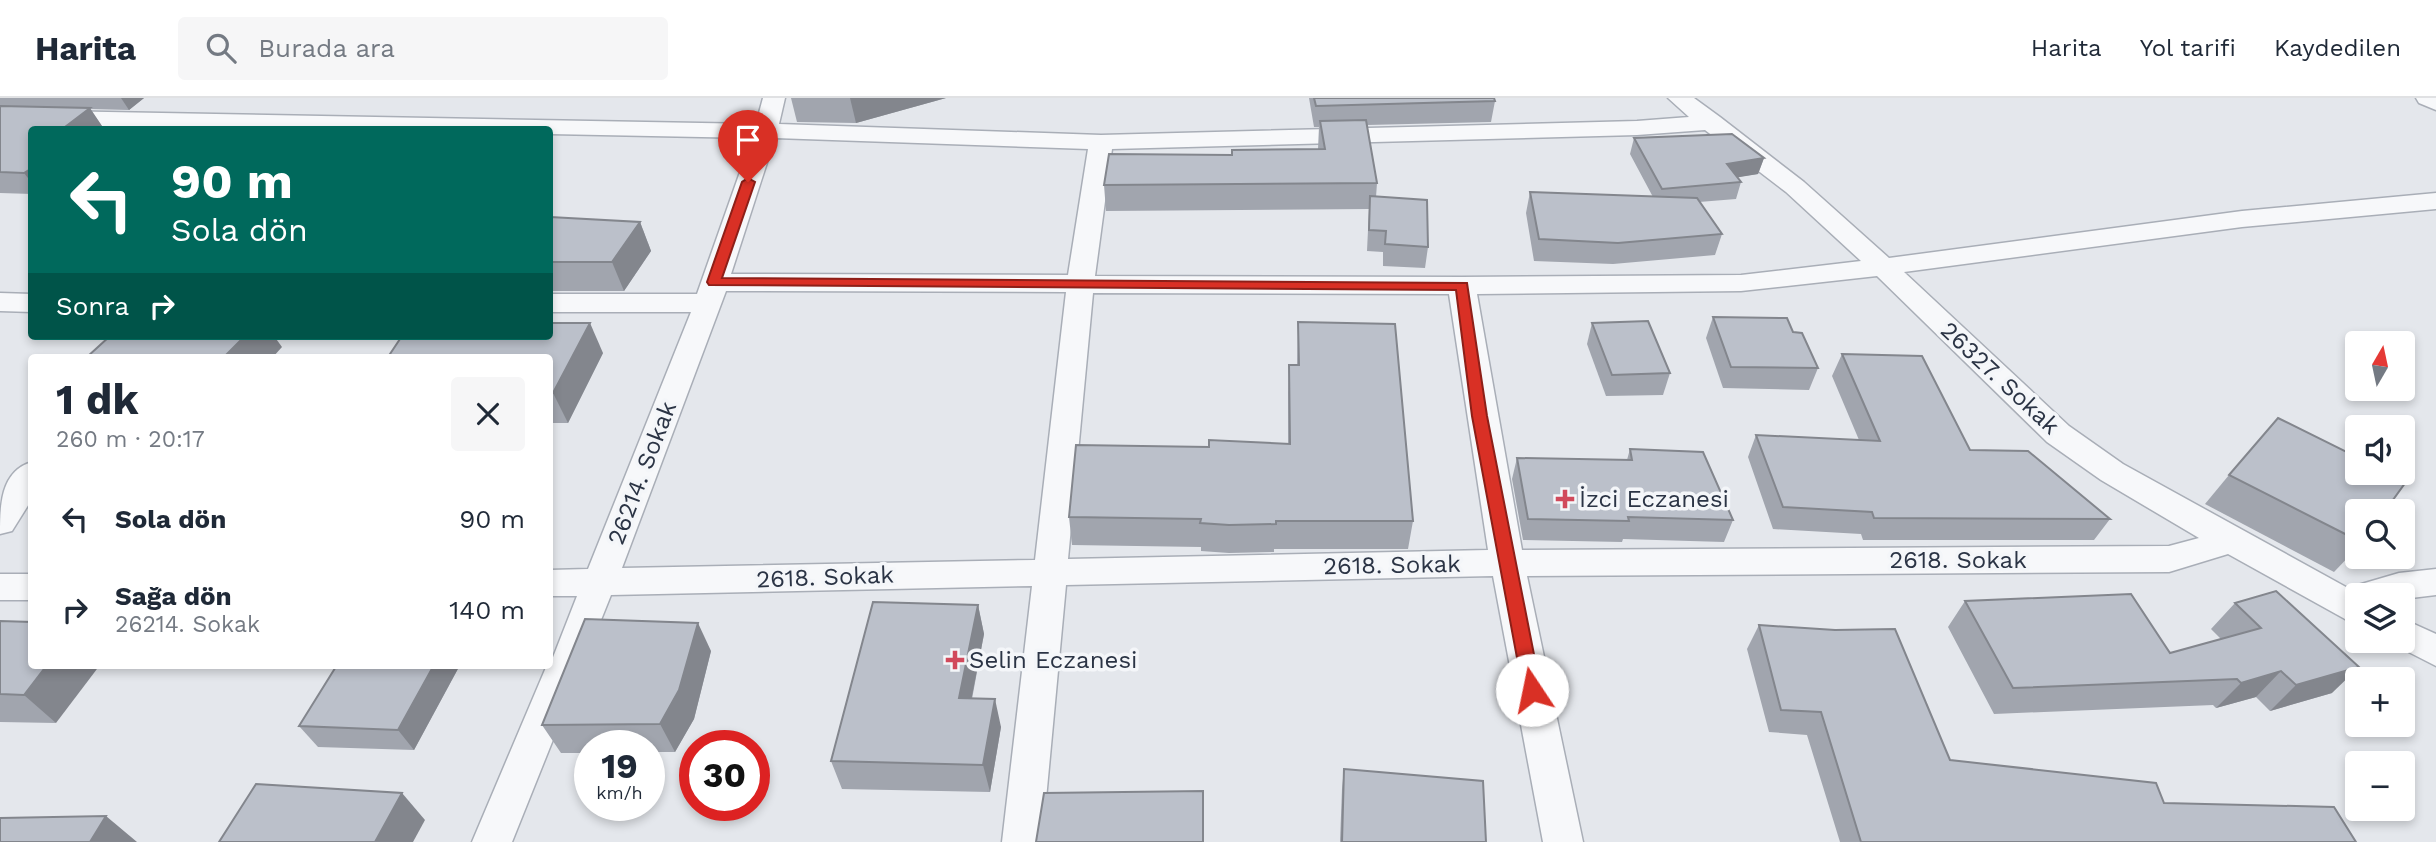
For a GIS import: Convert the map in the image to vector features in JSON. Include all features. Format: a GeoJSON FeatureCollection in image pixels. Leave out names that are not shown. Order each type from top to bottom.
{"type":"FeatureCollection","features":[{"type":"Feature","properties":{"kind":"street"},"geometry":{"type":"LineString","coordinates":[[286,125],[307,98]]}},
{"type":"Feature","properties":{"kind":"street","name":"26214. Sokak"},"geometry":{"type":"LineString","coordinates":[[492,842],[599,583],[711,293],[766,131],[774,98]]}},
{"type":"Feature","properties":{"kind":"street","name":"26327. Sokak"},"geometry":{"type":"LineString","coordinates":[[1679,98],[1795,187],[2058,434],[2112,472],[2231,541],[2345,595]]}},
{"type":"Feature","properties":{"kind":"street"},"geometry":{"type":"LineString","coordinates":[[2427,98],[2436,103]]}},
{"type":"Feature","properties":{"kind":"street"},"geometry":{"type":"LineString","coordinates":[[0,117],[366,126]]}},
{"type":"Feature","properties":{"kind":"street"},"geometry":{"type":"LineString","coordinates":[[553,128],[766,131],[1101,142],[1623,128],[1712,121]]}},
{"type":"Feature","properties":{"kind":"street"},"geometry":{"type":"LineString","coordinates":[[1022,842],[1080,285],[1101,142]]}},
{"type":"Feature","properties":{"kind":"street"},"geometry":{"type":"LineString","coordinates":[[553,303],[711,293],[1080,285],[1462,286],[1741,283],[1883,267],[2242,219],[2436,201]]}},
{"type":"Feature","properties":{"kind":"street"},"geometry":{"type":"LineString","coordinates":[[1462,286],[1479,416],[1563,842]]}},
{"type":"Feature","properties":{"kind":"street"},"geometry":{"type":"LineString","coordinates":[[0,302],[28,303]]}},
{"type":"Feature","properties":{"kind":"street"},"geometry":{"type":"LineString","coordinates":[[0,522],[28,479]]}},
{"type":"Feature","properties":{"kind":"street","name":"2618. Sokak"},"geometry":{"type":"LineString","coordinates":[[553,583],[1506,563],[2169,559],[2231,541]]}},
{"type":"Feature","properties":{"kind":"street"},"geometry":{"type":"LineString","coordinates":[[2415,584],[2436,582]]}},
{"type":"Feature","properties":{"kind":"street"},"geometry":{"type":"LineString","coordinates":[[0,587],[28,587]]}},
{"type":"Feature","properties":{"kind":"street"},"geometry":{"type":"LineString","coordinates":[[2415,640],[2436,651]]}},
{"type":"Feature","properties":{"kind":"building"},"geometry":{"type":"Polygon","coordinates":[[[1314,98],[1494,98],[1495,101],[1316,106],[1314,98]]]}},
{"type":"Feature","properties":{"kind":"building"},"geometry":{"type":"Polygon","coordinates":[[[0,106],[90,108],[66,126],[28,126],[28,170],[24,173],[0,172],[0,106]]]}},
{"type":"Feature","properties":{"kind":"building"},"geometry":{"type":"Polygon","coordinates":[[[1366,120],[1377,183],[1104,185],[1109,154],[1232,155],[1232,150],[1325,149],[1320,121],[1366,120]]]}},
{"type":"Feature","properties":{"kind":"building"},"geometry":{"type":"Polygon","coordinates":[[[1732,134],[1764,158],[1727,164],[1741,182],[1662,189],[1634,138],[1732,134]]]}},
{"type":"Feature","properties":{"kind":"building"},"geometry":{"type":"Polygon","coordinates":[[[1530,192],[1697,198],[1722,234],[1618,243],[1539,239],[1530,192]]]}},
{"type":"Feature","properties":{"kind":"building"},"geometry":{"type":"Polygon","coordinates":[[[1370,196],[1427,200],[1428,247],[1385,244],[1386,231],[1369,230],[1370,196]]]}},
{"type":"Feature","properties":{"kind":"building"},"geometry":{"type":"Polygon","coordinates":[[[553,217],[640,222],[612,262],[553,262],[553,217]]]}},
{"type":"Feature","properties":{"kind":"building"},"geometry":{"type":"Polygon","coordinates":[[[1713,317],[1787,318],[1793,332],[1802,333],[1818,368],[1731,367],[1713,317]]]}},
{"type":"Feature","properties":{"kind":"building"},"geometry":{"type":"Polygon","coordinates":[[[1648,321],[1670,373],[1612,375],[1592,323],[1648,321]]]}},
{"type":"Feature","properties":{"kind":"building"},"geometry":{"type":"Polygon","coordinates":[[[1298,322],[1395,324],[1413,521],[1276,521],[1276,524],[1229,525],[1200,523],[1201,519],[1069,517],[1076,445],[1209,447],[1209,440],[1290,444],[1289,365],[1299,365],[1298,322]]]}},
{"type":"Feature","properties":{"kind":"building"},"geometry":{"type":"Polygon","coordinates":[[[553,323],[590,323],[553,393],[553,354],[390,354],[399,340],[553,340],[553,323]]]}},
{"type":"Feature","properties":{"kind":"building"},"geometry":{"type":"Polygon","coordinates":[[[106,340],[241,340],[227,354],[90,354],[106,340]]]}},
{"type":"Feature","properties":{"kind":"building"},"geometry":{"type":"Polygon","coordinates":[[[1842,354],[1922,356],[1970,450],[2028,451],[2110,519],[1874,518],[1872,512],[1783,507],[1756,435],[1880,441],[1842,354]]]}},
{"type":"Feature","properties":{"kind":"building"},"geometry":{"type":"Polygon","coordinates":[[[2278,418],[2345,451],[2345,485],[2404,485],[2394,499],[2345,499],[2345,534],[2229,475],[2278,418]]]}},
{"type":"Feature","properties":{"kind":"building"},"geometry":{"type":"Polygon","coordinates":[[[1630,449],[1703,452],[1733,520],[1628,517],[1629,521],[1528,519],[1517,458],[1632,460],[1630,449]]]}},
{"type":"Feature","properties":{"kind":"building"},"geometry":{"type":"Polygon","coordinates":[[[2276,591],[2359,667],[2345,667],[2345,671],[2296,685],[2281,671],[2241,683],[2237,679],[2013,688],[1965,601],[2131,594],[2170,653],[2261,628],[2235,603],[2276,591]]]}},
{"type":"Feature","properties":{"kind":"building"},"geometry":{"type":"Polygon","coordinates":[[[873,602],[978,605],[959,698],[995,699],[983,765],[831,761],[873,602]]]}},
{"type":"Feature","properties":{"kind":"building"},"geometry":{"type":"Polygon","coordinates":[[[585,619],[698,623],[679,690],[660,724],[542,725],[585,619]]]}},
{"type":"Feature","properties":{"kind":"building"},"geometry":{"type":"Polygon","coordinates":[[[0,621],[28,622],[28,669],[44,669],[24,695],[0,694],[0,621]]]}},
{"type":"Feature","properties":{"kind":"building"},"geometry":{"type":"Polygon","coordinates":[[[1759,625],[1835,630],[1895,629],[1950,760],[2156,783],[2164,803],[2334,807],[2356,842],[1861,842],[1821,712],[1781,710],[1759,625]]]}},
{"type":"Feature","properties":{"kind":"building"},"geometry":{"type":"Polygon","coordinates":[[[335,669],[432,669],[398,730],[299,726],[335,669]]]}},
{"type":"Feature","properties":{"kind":"building"},"geometry":{"type":"Polygon","coordinates":[[[1344,769],[1483,781],[1486,842],[1342,842],[1344,769]]]}},
{"type":"Feature","properties":{"kind":"building"},"geometry":{"type":"Polygon","coordinates":[[[256,784],[402,793],[375,842],[219,842],[256,784]]]}},
{"type":"Feature","properties":{"kind":"building"},"geometry":{"type":"Polygon","coordinates":[[[1203,791],[1203,842],[1036,842],[1044,793],[1203,791]]]}},
{"type":"Feature","properties":{"kind":"building"},"geometry":{"type":"Polygon","coordinates":[[[106,816],[90,842],[0,842],[0,818],[106,816]]]}},
{"type":"Feature","properties":{"kind":"place","name":"İzci Eczanesi"},"geometry":{"type":"Point","coordinates":[1565,499]}},
{"type":"Feature","properties":{"kind":"place","name":"Selin Eczanesi"},"geometry":{"type":"Point","coordinates":[955,660]}},
{"type":"Feature","properties":{"kind":"route"},"geometry":{"type":"LineString","coordinates":[[748,182],[714,282],[1462,286],[1479,416],[1532,690]]}}]}
